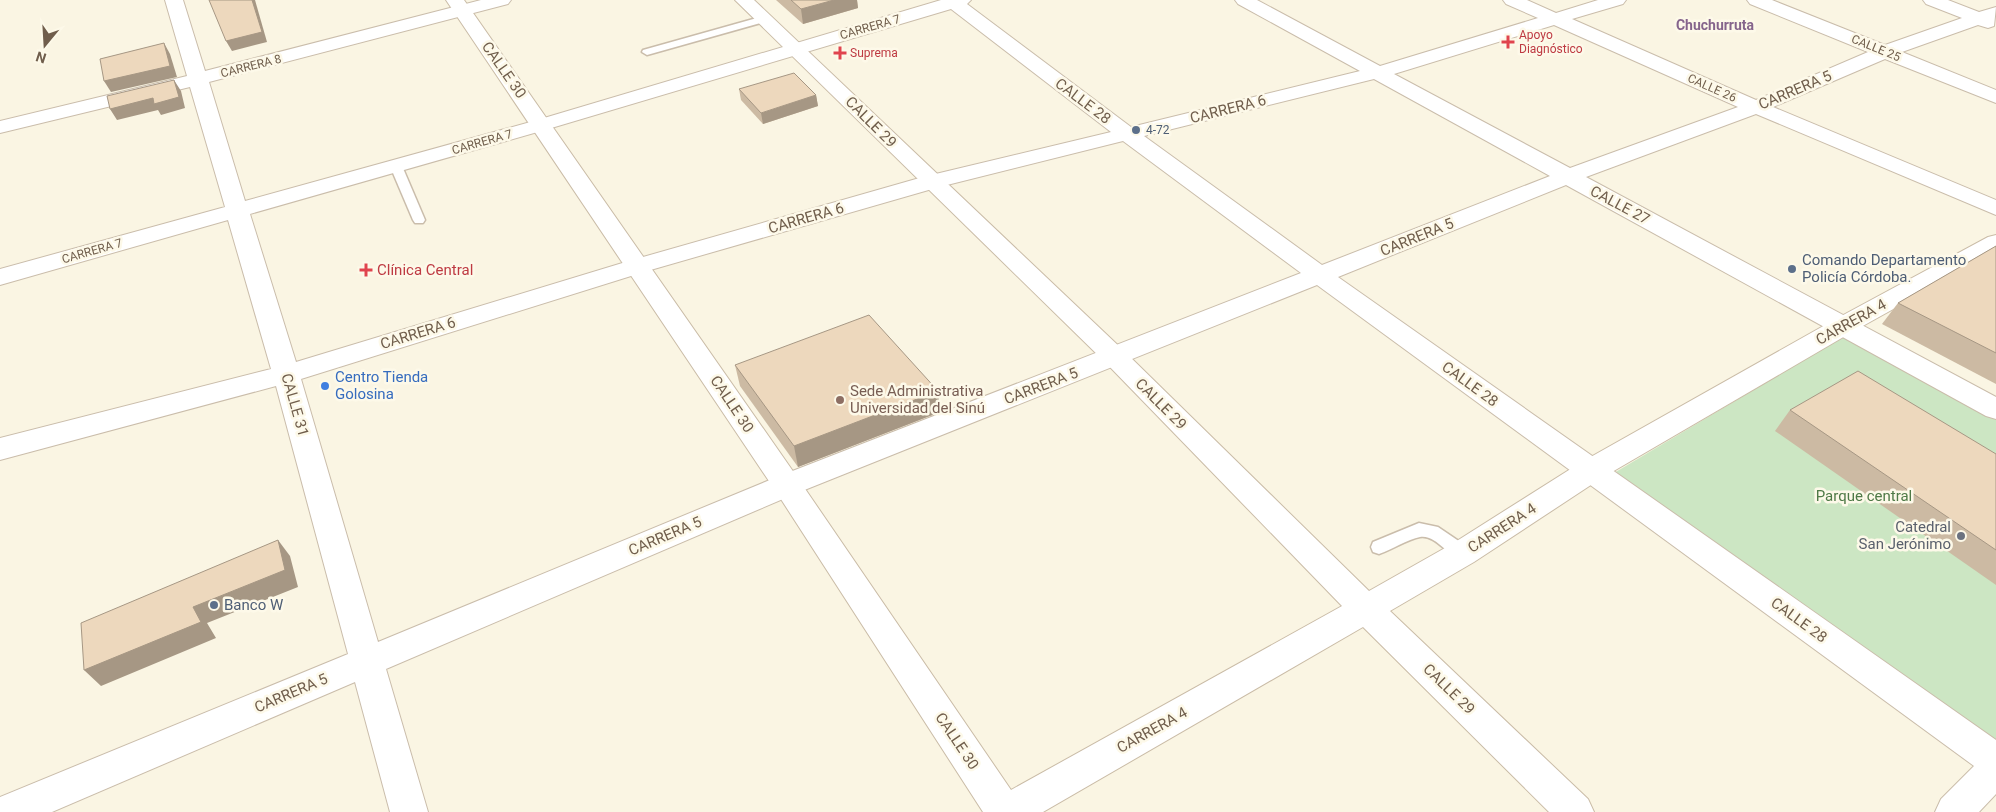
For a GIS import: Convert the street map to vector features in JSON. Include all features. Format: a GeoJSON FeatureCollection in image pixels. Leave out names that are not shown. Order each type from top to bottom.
{"type":"FeatureCollection","features":[{"type":"Feature","properties":{"kind":"street","name":"CALLE 31"},"geometry":{"type":"LineString","coordinates":[[174,0],[286,374],[409,812]]}},
{"type":"Feature","properties":{"kind":"street","name":"CARRERA 8"},"geometry":{"type":"LineString","coordinates":[[0,127],[198,79],[459,6],[502,0]]}},
{"type":"Feature","properties":{"kind":"street","name":"CALLE 29"},"geometry":{"type":"LineString","coordinates":[[744,0],[796,48],[931,182],[1115,358],[1366,609],[1575,812]]}},
{"type":"Feature","properties":{"kind":"street","name":"CALLE 27"},"geometry":{"type":"LineString","coordinates":[[1244,0],[1996,409]]}},
{"type":"Feature","properties":{"kind":"street","name":"CALLE 26"},"geometry":{"type":"LineString","coordinates":[[1512,0],[1756,107],[1996,208]]}},
{"type":"Feature","properties":{"kind":"street","name":"CARRERA 6"},"geometry":{"type":"LineString","coordinates":[[0,450],[286,374],[638,266],[931,182],[1379,72],[1617,0]]}},
{"type":"Feature","properties":{"kind":"street","name":"CALLE 25"},"geometry":{"type":"LineString","coordinates":[[1756,0],[1996,97]]}},
{"type":"Feature","properties":{"kind":"street"},"geometry":{"type":"LineString","coordinates":[[1932,0],[1991,18]]}},
{"type":"Feature","properties":{"kind":"street","name":"CARRERA 7"},"geometry":{"type":"LineString","coordinates":[[0,277],[542,125],[955,1]]}},
{"type":"Feature","properties":{"kind":"street","name":"CALLE 28"},"geometry":{"type":"LineString","coordinates":[[955,1],[1127,134],[1320,276],[1996,761]]}},
{"type":"Feature","properties":{"kind":"street","name":"CALLE 30"},"geometry":{"type":"LineString","coordinates":[[459,6],[787,485],[1006,812]]}},
{"type":"Feature","properties":{"kind":"street","name":"CARRERA 5"},"geometry":{"type":"LineString","coordinates":[[9,812],[787,485],[1115,358],[1568,176],[1756,107],[1885,52],[1991,18]]}},
{"type":"Feature","properties":{"kind":"street","name":"CARRERA 4"},"geometry":{"type":"LineString","coordinates":[[1006,812],[1463,553],[1590,471],[1842,326],[1996,242]]}},
{"type":"Feature","properties":{"kind":"street"},"geometry":{"type":"LineString","coordinates":[[1954,812],[1996,768]]}},
{"type":"Feature","properties":{"kind":"lane"},"geometry":{"type":"LineString","coordinates":[[647,52],[764,19]]}},
{"type":"Feature","properties":{"kind":"lane"},"geometry":{"type":"LineString","coordinates":[[396,166],[419,220]]}},
{"type":"Feature","properties":{"kind":"lane"},"geometry":{"type":"LineString","coordinates":[[1379,547],[1418,530],[1432,532],[1463,553]]}},
{"type":"Feature","properties":{"kind":"green space","name":"Parque central"},"geometry":{"type":"Polygon","coordinates":[[[1844,336],[1996,420],[1996,755],[1609,476],[1844,336]]]}},
{"type":"Feature","properties":{"kind":"building"},"geometry":{"type":"Polygon","coordinates":[[[209,0],[252,0],[262,32],[226,41],[209,0]]]}},
{"type":"Feature","properties":{"kind":"building"},"geometry":{"type":"Polygon","coordinates":[[[791,0],[834,0],[801,9],[791,0]]]}},
{"type":"Feature","properties":{"kind":"building"},"geometry":{"type":"Polygon","coordinates":[[[164,43],[170,66],[104,81],[100,59],[164,43]]]}},
{"type":"Feature","properties":{"kind":"building"},"geometry":{"type":"Polygon","coordinates":[[[794,73],[816,95],[761,113],[739,89],[794,73]]]}},
{"type":"Feature","properties":{"kind":"building"},"geometry":{"type":"Polygon","coordinates":[[[174,80],[179,97],[154,104],[153,98],[110,109],[107,96],[174,80]]]}},
{"type":"Feature","properties":{"kind":"building"},"geometry":{"type":"Polygon","coordinates":[[[1996,246],[1996,353],[1898,303],[1996,246]]]}},
{"type":"Feature","properties":{"kind":"building","name":"Sede Administrativa Universidad del Sinú"},"geometry":{"type":"Polygon","coordinates":[[[869,315],[938,391],[794,446],[735,365],[869,315]]]}},
{"type":"Feature","properties":{"kind":"building"},"geometry":{"type":"Polygon","coordinates":[[[1858,371],[1996,454],[1996,550],[1790,410],[1858,371]]]}},
{"type":"Feature","properties":{"kind":"building"},"geometry":{"type":"Polygon","coordinates":[[[278,540],[285,570],[193,607],[201,622],[84,670],[81,623],[278,540]]]}},
{"type":"Feature","properties":{"kind":"place","name":"Apoyo Diagnóstico"},"geometry":{"type":"Point","coordinates":[1508,42]}},
{"type":"Feature","properties":{"kind":"place","name":"Suprema"},"geometry":{"type":"Point","coordinates":[840,53]}},
{"type":"Feature","properties":{"kind":"place","name":"4-72"},"geometry":{"type":"Point","coordinates":[1136,130]}},
{"type":"Feature","properties":{"kind":"place","name":"Comando Departamento Policía Córdoba."},"geometry":{"type":"Point","coordinates":[1792,269]}},
{"type":"Feature","properties":{"kind":"place","name":"Clínica Central"},"geometry":{"type":"Point","coordinates":[366,270]}},
{"type":"Feature","properties":{"kind":"place","name":"Centro Tienda Golosina"},"geometry":{"type":"Point","coordinates":[325,386]}},
{"type":"Feature","properties":{"kind":"place","name":"Sede Administrativa Universidad del Sinú"},"geometry":{"type":"Point","coordinates":[840,400]}},
{"type":"Feature","properties":{"kind":"place","name":"Catedral San Jerónimo"},"geometry":{"type":"Point","coordinates":[1961,536]}},
{"type":"Feature","properties":{"kind":"place","name":"Banco W"},"geometry":{"type":"Point","coordinates":[214,605]}},
{"type":"Feature","properties":{"kind":"district","name":"Chuchurruta"},"geometry":{"type":"Point","coordinates":[1715,25]}}]}
